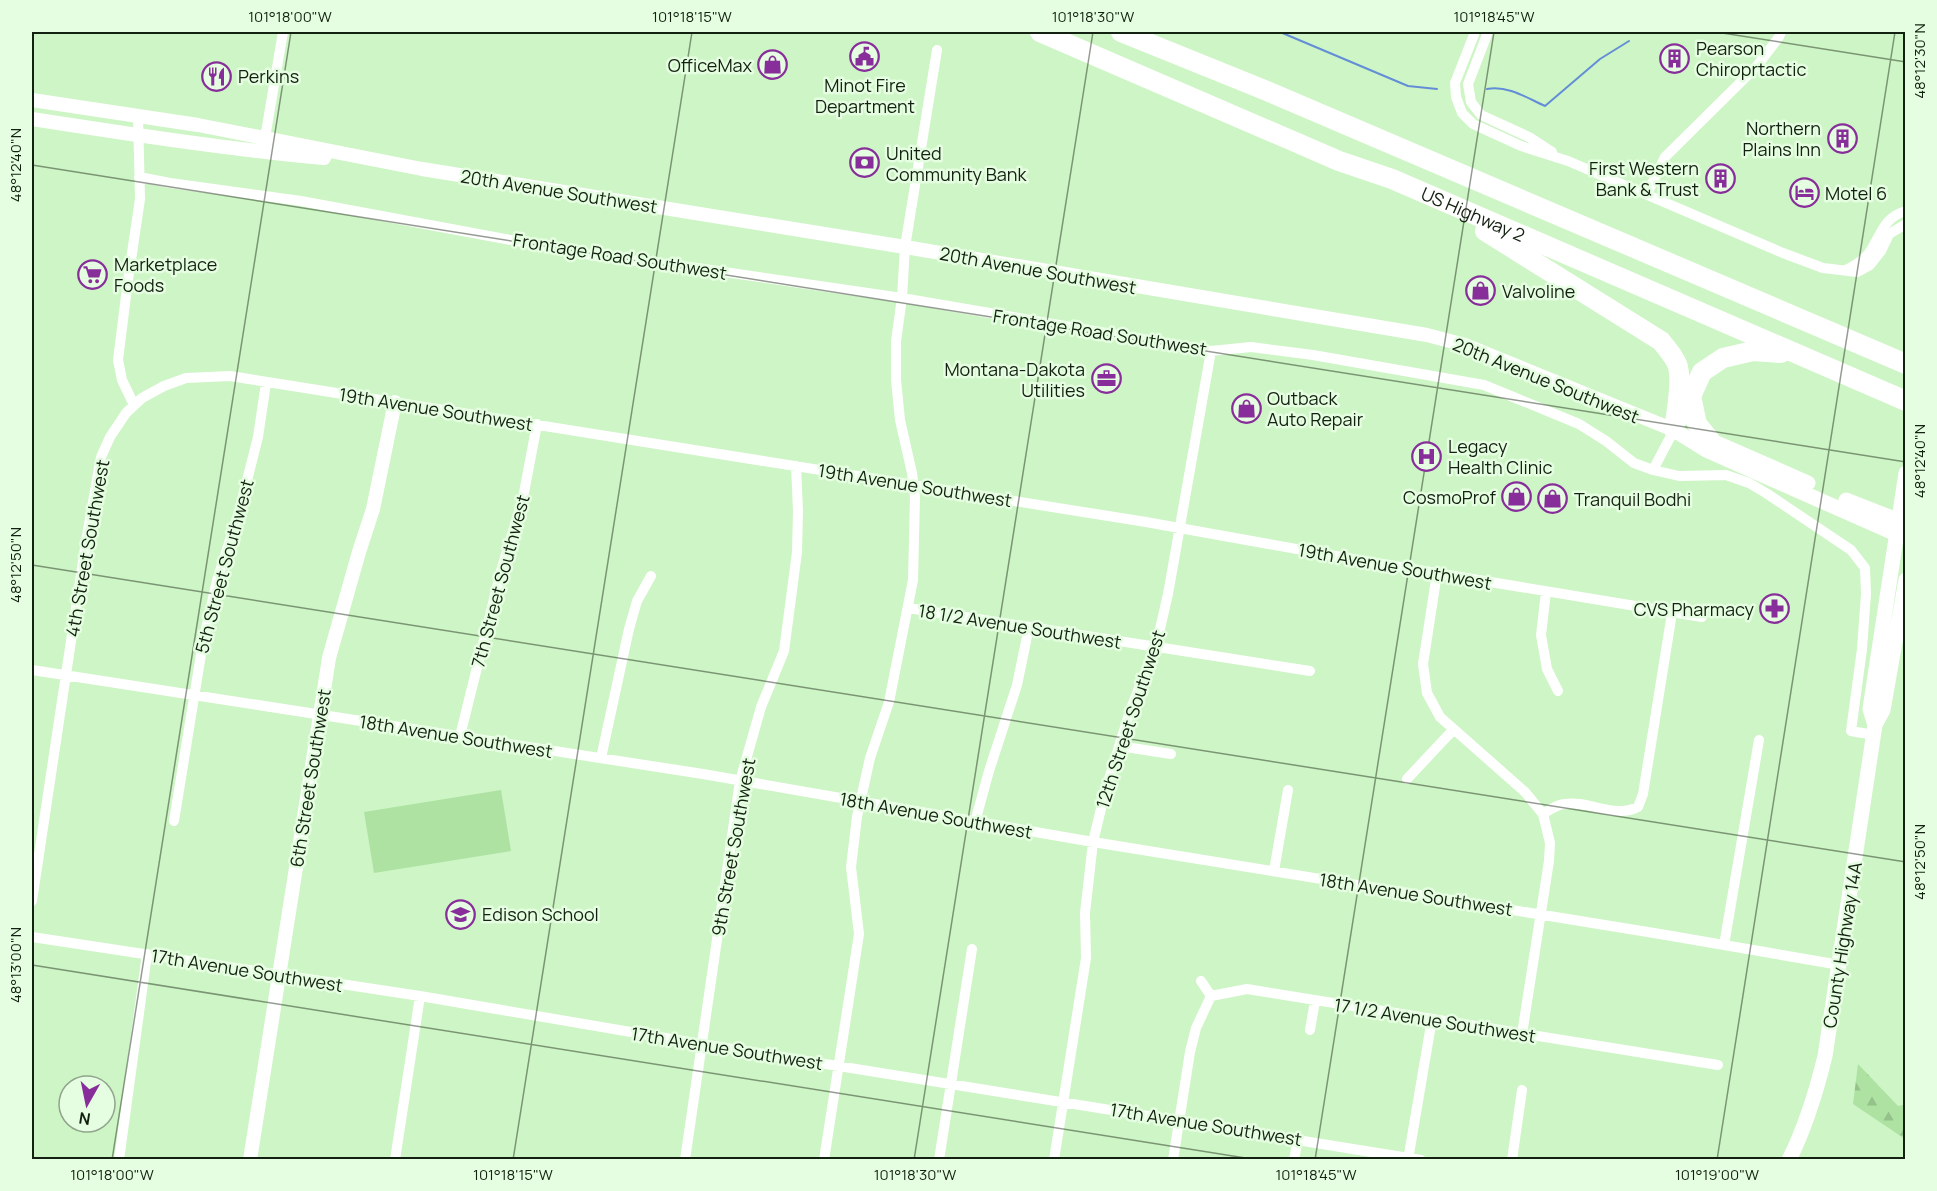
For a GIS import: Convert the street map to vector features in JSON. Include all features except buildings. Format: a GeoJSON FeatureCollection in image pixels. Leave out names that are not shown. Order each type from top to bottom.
{"type":"FeatureCollection","features":[{"type":"Feature","properties":{"kind":"highway","name":"US Highway 2"},"geometry":{"type":"LineString","coordinates":[[1040,32],[1339,160],[1392,179],[1905,401]]}},
{"type":"Feature","properties":{"kind":"highway","name":"US Highway 2"},"geometry":{"type":"LineString","coordinates":[[1121,32],[1267,91],[1905,364]]}},
{"type":"Feature","properties":{"kind":"highway"},"geometry":{"type":"LineString","coordinates":[[1392,179],[1483,229],[1661,341],[1671,352],[1679,367],[1679,396],[1674,430]]}},
{"type":"Feature","properties":{"kind":"highway"},"geometry":{"type":"LineString","coordinates":[[1674,430],[1702,372],[1723,358],[1753,351],[1793,353]]}},
{"type":"Feature","properties":{"kind":"highway"},"geometry":{"type":"LineString","coordinates":[[1691,396],[1697,424],[1710,440]]}},
{"type":"Feature","properties":{"kind":"main road","name":"20th Avenue Southwest"},"geometry":{"type":"LineString","coordinates":[[1674,430],[1710,440],[1892,518],[1901,531]]}},
{"type":"Feature","properties":{"kind":"main road","name":"20th Avenue Southwest"},"geometry":{"type":"LineString","coordinates":[[1674,430],[1706,450],[1901,531]]}},
{"type":"Feature","properties":{"kind":"main road"},"geometry":{"type":"LineString","coordinates":[[1865,508],[1888,507],[1896,495],[1905,465]]}},
{"type":"Feature","properties":{"kind":"main road","name":"County Highway 14A"},"geometry":{"type":"LineString","coordinates":[[1875,730],[1870,709],[1901,531],[1905,473]]}},
{"type":"Feature","properties":{"kind":"main road","name":"County Highway 14A"},"geometry":{"type":"LineString","coordinates":[[1789,1160],[1816,1096],[1825,1056],[1875,730],[1883,710],[1905,580]]}},
{"type":"Feature","properties":{"kind":"street"},"geometry":{"type":"LineString","coordinates":[[264,145],[283,32]]}},
{"type":"Feature","properties":{"kind":"street"},"geometry":{"type":"LineString","coordinates":[[1475,32],[1455,83],[1456,97],[1462,113],[1473,124],[1521,146],[1568,161],[1823,268],[1857,272],[1870,265],[1881,251],[1889,234],[1905,224]]}},
{"type":"Feature","properties":{"kind":"street"},"geometry":{"type":"LineString","coordinates":[[1488,32],[1468,84],[1471,102],[1481,115],[1529,137],[1568,161]]}},
{"type":"Feature","properties":{"kind":"street"},"geometry":{"type":"LineString","coordinates":[[1647,194],[1665,157],[1758,65],[1781,32]]}},
{"type":"Feature","properties":{"kind":"street"},"geometry":{"type":"LineString","coordinates":[[824,1160],[860,934],[851,867],[860,801],[870,758],[889,702],[913,580],[915,508],[913,485],[900,420],[896,380],[896,341],[902,298],[905,247],[937,50]]}},
{"type":"Feature","properties":{"kind":"street","name":"20th Avenue Southwest"},"geometry":{"type":"LineString","coordinates":[[32,100],[198,125],[264,145]]}},
{"type":"Feature","properties":{"kind":"street"},"geometry":{"type":"LineString","coordinates":[[134,405],[122,380],[118,360],[140,199],[138,116]]}},
{"type":"Feature","properties":{"kind":"street","name":"20th Avenue Southwest"},"geometry":{"type":"LineString","coordinates":[[32,119],[139,135],[264,145],[387,163],[1427,335],[1465,345],[1674,430]]}},
{"type":"Feature","properties":{"kind":"street","name":"Frontage Road Southwest"},"geometry":{"type":"LineString","coordinates":[[139,177],[301,201],[597,256],[902,298],[1211,351],[1262,348],[1484,385],[1579,424],[1634,463],[1679,476],[1726,475],[1749,483],[1851,550],[1865,568],[1866,594],[1862,649],[1851,731],[1875,730]]}},
{"type":"Feature","properties":{"kind":"street"},"geometry":{"type":"LineString","coordinates":[[1843,272],[1869,254],[1882,228],[1891,217],[1905,211]]}},
{"type":"Feature","properties":{"kind":"street","name":"12th Street Southwest"},"geometry":{"type":"LineString","coordinates":[[1054,1160],[1086,958],[1085,914],[1093,842],[1119,746],[1155,647],[1168,594],[1211,351]]}},
{"type":"Feature","properties":{"kind":"street","name":"19th Avenue Southwest"},"geometry":{"type":"LineString","coordinates":[[134,405],[164,386],[186,378],[230,376],[1180,528],[1702,617]]}},
{"type":"Feature","properties":{"kind":"street","name":"5th Street Southwest"},"geometry":{"type":"LineString","coordinates":[[174,821],[193,695],[217,580],[239,512],[258,437],[266,383]]}},
{"type":"Feature","properties":{"kind":"street","name":"6th Street Southwest"},"geometry":{"type":"LineString","coordinates":[[250,1160],[329,658],[373,508],[394,402]]}},
{"type":"Feature","properties":{"kind":"street","name":"4th Street Southwest"},"geometry":{"type":"LineString","coordinates":[[32,901],[86,541],[101,457],[110,437],[134,405]]}},
{"type":"Feature","properties":{"kind":"street","name":"7th Street Southwest"},"geometry":{"type":"LineString","coordinates":[[460,736],[495,592],[523,498],[537,424]]}},
{"type":"Feature","properties":{"kind":"street"},"geometry":{"type":"LineString","coordinates":[[1653,470],[1674,430]]}},
{"type":"Feature","properties":{"kind":"street","name":"9th Street Southwest"},"geometry":{"type":"LineString","coordinates":[[685,1160],[740,781],[761,707],[784,651],[797,552],[796,466]]}},
{"type":"Feature","properties":{"kind":"street"},"geometry":{"type":"LineString","coordinates":[[1437,573],[1423,664],[1427,693],[1440,717],[1525,792],[1543,814],[1550,843],[1522,1034]]}},
{"type":"Feature","properties":{"kind":"street"},"geometry":{"type":"LineString","coordinates":[[600,758],[629,629],[637,601],[651,576]]}},
{"type":"Feature","properties":{"kind":"street"},"geometry":{"type":"LineString","coordinates":[[1546,592],[1541,635],[1547,669],[1558,691]]}},
{"type":"Feature","properties":{"kind":"street","name":"18 1/2 Avenue Southwest"},"geometry":{"type":"LineString","coordinates":[[908,608],[1310,671]]}},
{"type":"Feature","properties":{"kind":"street"},"geometry":{"type":"LineString","coordinates":[[1543,814],[1564,804],[1619,812],[1630,811],[1638,807],[1643,794],[1672,613]]}},
{"type":"Feature","properties":{"kind":"street"},"geometry":{"type":"LineString","coordinates":[[975,822],[1017,685],[1029,627]]}},
{"type":"Feature","properties":{"kind":"street","name":"18th Avenue Southwest"},"geometry":{"type":"LineString","coordinates":[[32,670],[600,758],[1840,965]]}},
{"type":"Feature","properties":{"kind":"street"},"geometry":{"type":"LineString","coordinates":[[1407,779],[1453,730]]}},
{"type":"Feature","properties":{"kind":"street"},"geometry":{"type":"LineString","coordinates":[[1724,945],[1759,740]]}},
{"type":"Feature","properties":{"kind":"street"},"geometry":{"type":"LineString","coordinates":[[1119,746],[1171,754]]}},
{"type":"Feature","properties":{"kind":"street"},"geometry":{"type":"LineString","coordinates":[[1274,871],[1288,790]]}},
{"type":"Feature","properties":{"kind":"street","name":"17th Avenue Southwest"},"geometry":{"type":"LineString","coordinates":[[32,937],[420,996],[702,1044],[1422,1160]]}},
{"type":"Feature","properties":{"kind":"street"},"geometry":{"type":"LineString","coordinates":[[939,1160],[972,949]]}},
{"type":"Feature","properties":{"kind":"street"},"geometry":{"type":"LineString","coordinates":[[118,1160],[147,954]]}},
{"type":"Feature","properties":{"kind":"street"},"geometry":{"type":"LineString","coordinates":[[1173,1160],[1190,1052],[1196,1028],[1211,996],[1201,981]]}},
{"type":"Feature","properties":{"kind":"street","name":"17 1/2 Avenue Southwest"},"geometry":{"type":"LineString","coordinates":[[1211,996],[1247,989],[1718,1065]]}},
{"type":"Feature","properties":{"kind":"street"},"geometry":{"type":"LineString","coordinates":[[394,1160],[420,996]]}},
{"type":"Feature","properties":{"kind":"street"},"geometry":{"type":"LineString","coordinates":[[1310,1030],[1315,1001]]}},
{"type":"Feature","properties":{"kind":"street"},"geometry":{"type":"LineString","coordinates":[[1408,1158],[1432,1019]]}},
{"type":"Feature","properties":{"kind":"street"},"geometry":{"type":"LineString","coordinates":[[1512,1160],[1522,1090]]}},
{"type":"Feature","properties":{"kind":"street"},"geometry":{"type":"LineString","coordinates":[[1294,1160],[1298,1139]]}},
{"type":"Feature","properties":{"kind":"green space"},"geometry":{"type":"Polygon","coordinates":[[[501,790],[511,851],[374,873],[364,812],[501,790]]]}},
{"type":"Feature","properties":{"kind":"green space"},"geometry":{"type":"Polygon","coordinates":[[[1858,1064],[1898,1106],[1905,1105],[1905,1139],[1853,1104],[1858,1064]]]}},
{"type":"Feature","properties":{"kind":"waterway"},"geometry":{"type":"LineString","coordinates":[[1280,32],[1408,86],[1437,89]]}},
{"type":"Feature","properties":{"kind":"waterway"},"geometry":{"type":"LineString","coordinates":[[1487,89],[1510,91],[1545,106],[1600,59],[1629,41]]}},
{"type":"Feature","properties":{"kind":"place","name":"Minot Fire Department"},"geometry":{"type":"Point","coordinates":[865,56]}},
{"type":"Feature","properties":{"kind":"place","name":"Pearson Chiroprtactic"},"geometry":{"type":"Point","coordinates":[1675,58]}},
{"type":"Feature","properties":{"kind":"place","name":"OfficeMax"},"geometry":{"type":"Point","coordinates":[773,65]}},
{"type":"Feature","properties":{"kind":"place","name":"Perkins"},"geometry":{"type":"Point","coordinates":[217,76]}},
{"type":"Feature","properties":{"kind":"place","name":"Northern Plains Inn"},"geometry":{"type":"Point","coordinates":[1842,138]}},
{"type":"Feature","properties":{"kind":"place","name":"United Community Bank"},"geometry":{"type":"Point","coordinates":[865,163]}},
{"type":"Feature","properties":{"kind":"place","name":"First Western Bank & Trust"},"geometry":{"type":"Point","coordinates":[1720,178]}},
{"type":"Feature","properties":{"kind":"place","name":"Motel 6"},"geometry":{"type":"Point","coordinates":[1804,193]}},
{"type":"Feature","properties":{"kind":"place","name":"Marketplace Foods"},"geometry":{"type":"Point","coordinates":[93,274]}},
{"type":"Feature","properties":{"kind":"place","name":"Valvoline"},"geometry":{"type":"Point","coordinates":[1481,291]}},
{"type":"Feature","properties":{"kind":"place","name":"Montana-Dakota Utilities"},"geometry":{"type":"Point","coordinates":[1106,379]}},
{"type":"Feature","properties":{"kind":"place","name":"Outback Auto Repair"},"geometry":{"type":"Point","coordinates":[1246,408]}},
{"type":"Feature","properties":{"kind":"place","name":"Legacy Health Clinic"},"geometry":{"type":"Point","coordinates":[1427,456]}},
{"type":"Feature","properties":{"kind":"place","name":"CosmoProf"},"geometry":{"type":"Point","coordinates":[1517,497]}},
{"type":"Feature","properties":{"kind":"place","name":"Tranquil Bodhi"},"geometry":{"type":"Point","coordinates":[1553,499]}},
{"type":"Feature","properties":{"kind":"place","name":"CVS Pharmacy"},"geometry":{"type":"Point","coordinates":[1775,609]}},
{"type":"Feature","properties":{"kind":"place","name":"Edison School"},"geometry":{"type":"Point","coordinates":[461,914]}}]}
